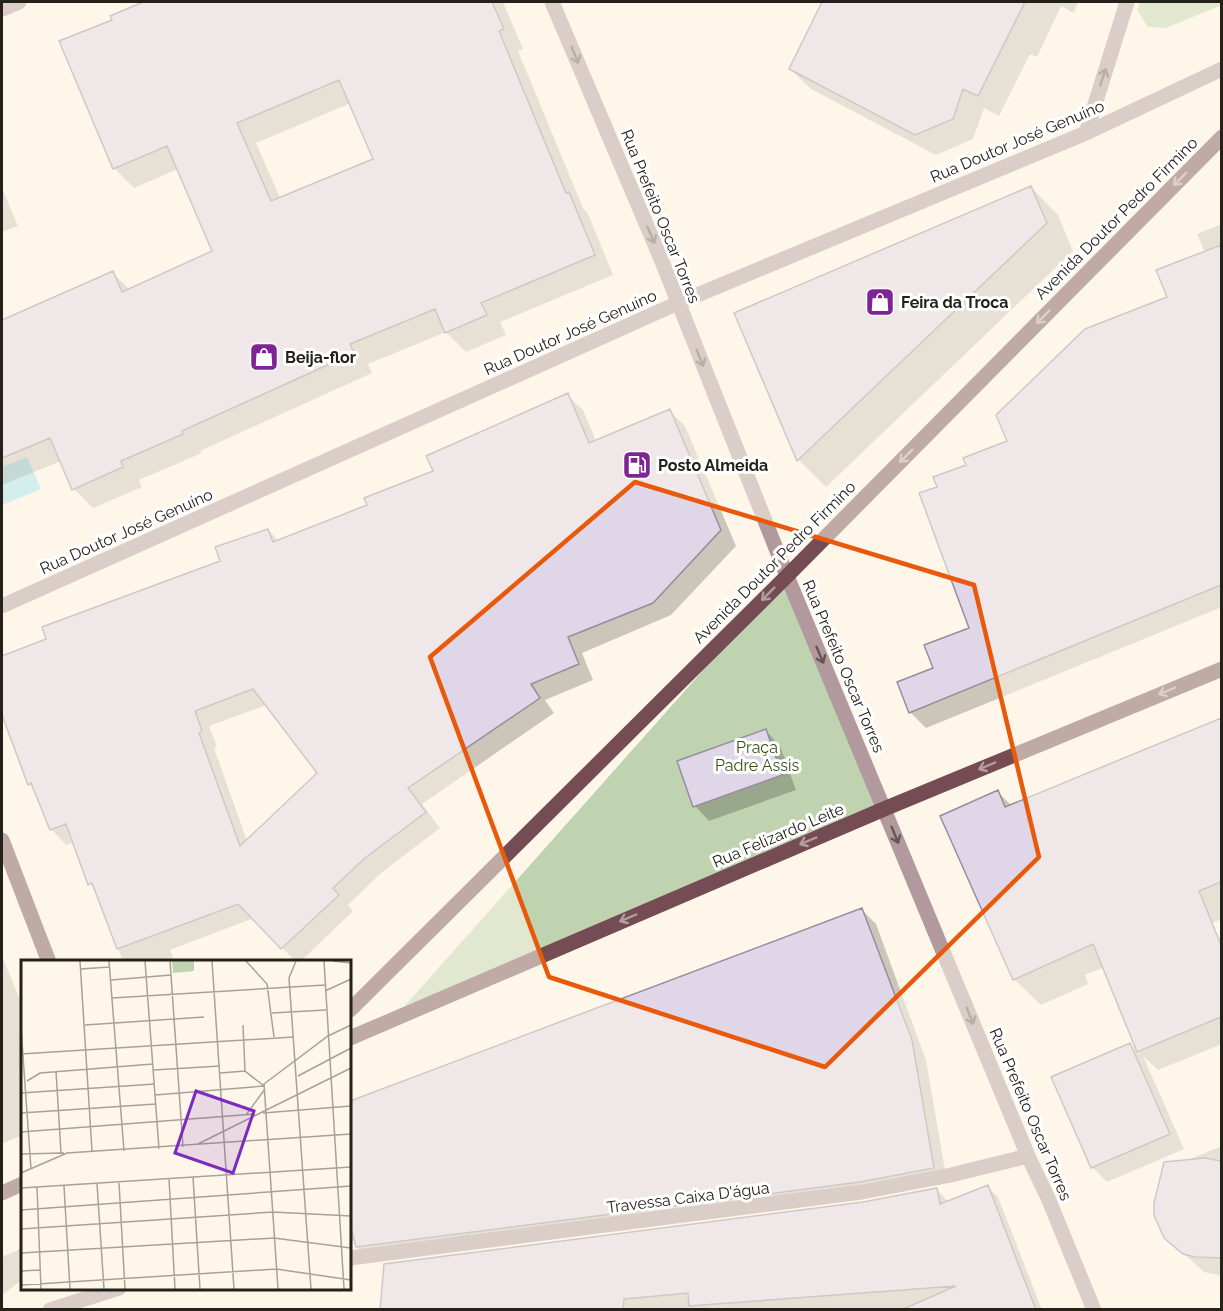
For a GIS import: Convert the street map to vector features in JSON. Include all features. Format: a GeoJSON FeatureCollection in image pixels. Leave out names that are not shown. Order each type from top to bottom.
{"type":"FeatureCollection","features":[{"type":"Feature","properties":{"kind":"main road","name":"Avenida Doutor Pedro Firmino"},"geometry":{"type":"LineString","coordinates":[[351,1009],[787,576],[1221,137]]}},
{"type":"Feature","properties":{"kind":"main road","name":"Rua Felizardo Leite"},"geometry":{"type":"LineString","coordinates":[[351,1038],[884,809],[1221,669]]}},
{"type":"Feature","properties":{"kind":"main road"},"geometry":{"type":"LineString","coordinates":[[2,840],[48,960]]}},
{"type":"Feature","properties":{"kind":"main road"},"geometry":{"type":"LineString","coordinates":[[2,1193],[21,1184]]}},
{"type":"Feature","properties":{"kind":"street"},"geometry":{"type":"LineString","coordinates":[[2,9],[19,2]]}},
{"type":"Feature","properties":{"kind":"street","name":"Rua Prefeito Oscar Torres"},"geometry":{"type":"LineString","coordinates":[[552,2],[657,248],[787,576],[1094,1310]]}},
{"type":"Feature","properties":{"kind":"street"},"geometry":{"type":"LineString","coordinates":[[1086,133],[1127,2]]}},
{"type":"Feature","properties":{"kind":"street","name":"Rua Doutor José Genuíno"},"geometry":{"type":"LineString","coordinates":[[2,606],[678,303],[1086,133],[1221,69]]}},
{"type":"Feature","properties":{"kind":"street","name":"Travessa Caixa D'água"},"geometry":{"type":"LineString","coordinates":[[351,1258],[862,1192],[951,1175],[1028,1156]]}},
{"type":"Feature","properties":{"kind":"street"},"geometry":{"type":"LineString","coordinates":[[50,1310],[113,1290]]}},
{"type":"Feature","properties":{"kind":"highlighted area"},"geometry":{"type":"Polygon","coordinates":[[[635,482],[974,585],[1039,857],[825,1067],[549,977],[430,657],[635,482]]]}},
{"type":"Feature","properties":{"kind":"green space"},"geometry":{"type":"Polygon","coordinates":[[[1140,2],[1221,2],[1222,5],[1166,28],[1148,27],[1137,10],[1140,2]]]}},
{"type":"Feature","properties":{"kind":"green space","name":"Praça Padre Assis"},"geometry":{"type":"Polygon","coordinates":[[[787,576],[884,809],[393,1019],[787,576]]]}},
{"type":"Feature","properties":{"kind":"water"},"geometry":{"type":"Polygon","coordinates":[[[27,457],[41,489],[2,505],[2,467],[27,457]]]}},
{"type":"Feature","properties":{"kind":"building"},"geometry":{"type":"Polygon","coordinates":[[[143,2],[492,2],[504,29],[499,31],[566,193],[569,192],[595,255],[481,303],[487,315],[445,333],[435,309],[350,344],[354,353],[182,431],[183,434],[121,461],[123,467],[72,490],[50,438],[2,458],[2,320],[113,271],[122,292],[212,251],[167,146],[113,169],[59,41],[112,20],[110,16],[143,2]],[[339,80],[237,123],[271,201],[373,159],[339,80]]]}},
{"type":"Feature","properties":{"kind":"building"},"geometry":{"type":"Polygon","coordinates":[[[822,2],[1025,2],[978,96],[963,89],[953,119],[915,135],[789,69],[822,2]]]}},
{"type":"Feature","properties":{"kind":"building"},"geometry":{"type":"Polygon","coordinates":[[[1031,186],[1047,223],[797,461],[734,313],[1031,186]]]}},
{"type":"Feature","properties":{"kind":"building"},"geometry":{"type":"Polygon","coordinates":[[[1221,245],[1221,585],[909,713],[897,682],[933,668],[924,645],[969,628],[919,493],[937,487],[933,477],[966,465],[963,458],[1007,441],[996,415],[1085,329],[1167,297],[1156,270],[1221,245]]]}},
{"type":"Feature","properties":{"kind":"building"},"geometry":{"type":"Polygon","coordinates":[[[568,393],[589,443],[670,409],[721,530],[653,603],[568,637],[579,664],[531,684],[540,698],[408,788],[426,812],[365,858],[333,888],[339,895],[281,949],[238,904],[117,949],[92,883],[88,885],[66,824],[50,830],[31,783],[28,785],[2,715],[2,656],[46,639],[42,627],[220,561],[215,547],[268,529],[273,542],[367,505],[364,498],[433,471],[426,456],[568,393]],[[253,689],[195,711],[202,731],[199,733],[240,846],[317,773],[253,689]]]}},
{"type":"Feature","properties":{"kind":"building"},"geometry":{"type":"Polygon","coordinates":[[[1221,718],[1221,882],[1199,891],[1221,945],[1221,1017],[1137,1052],[1093,944],[1013,980],[940,816],[998,790],[1005,807],[1221,718]]]}},
{"type":"Feature","properties":{"kind":"building"},"geometry":{"type":"Polygon","coordinates":[[[766,729],[782,775],[693,807],[677,761],[766,729]]]}},
{"type":"Feature","properties":{"kind":"building"},"geometry":{"type":"Polygon","coordinates":[[[862,908],[912,1040],[934,1168],[860,1182],[356,1247],[351,1228],[351,1101],[862,908]]]}},
{"type":"Feature","properties":{"kind":"building"},"geometry":{"type":"Polygon","coordinates":[[[1130,1043],[1170,1134],[1091,1168],[1051,1077],[1130,1043]]]}},
{"type":"Feature","properties":{"kind":"building"},"geometry":{"type":"Polygon","coordinates":[[[1205,1158],[1221,1161],[1221,1258],[1183,1254],[1164,1238],[1154,1215],[1154,1203],[1164,1162],[1205,1158]]]}},
{"type":"Feature","properties":{"kind":"building"},"geometry":{"type":"Polygon","coordinates":[[[988,1185],[1036,1310],[901,1310],[956,1286],[689,1306],[688,1293],[624,1299],[623,1310],[380,1310],[384,1264],[863,1202],[937,1188],[940,1204],[988,1185]]]}},
{"type":"Feature","properties":{"kind":"place","name":"Feira da Troca"},"geometry":{"type":"Point","coordinates":[880,302]}},
{"type":"Feature","properties":{"kind":"place","name":"Beija-flor"},"geometry":{"type":"Point","coordinates":[264,357]}},
{"type":"Feature","properties":{"kind":"place","name":"Posto Almeida"},"geometry":{"type":"Point","coordinates":[637,465]}}]}
